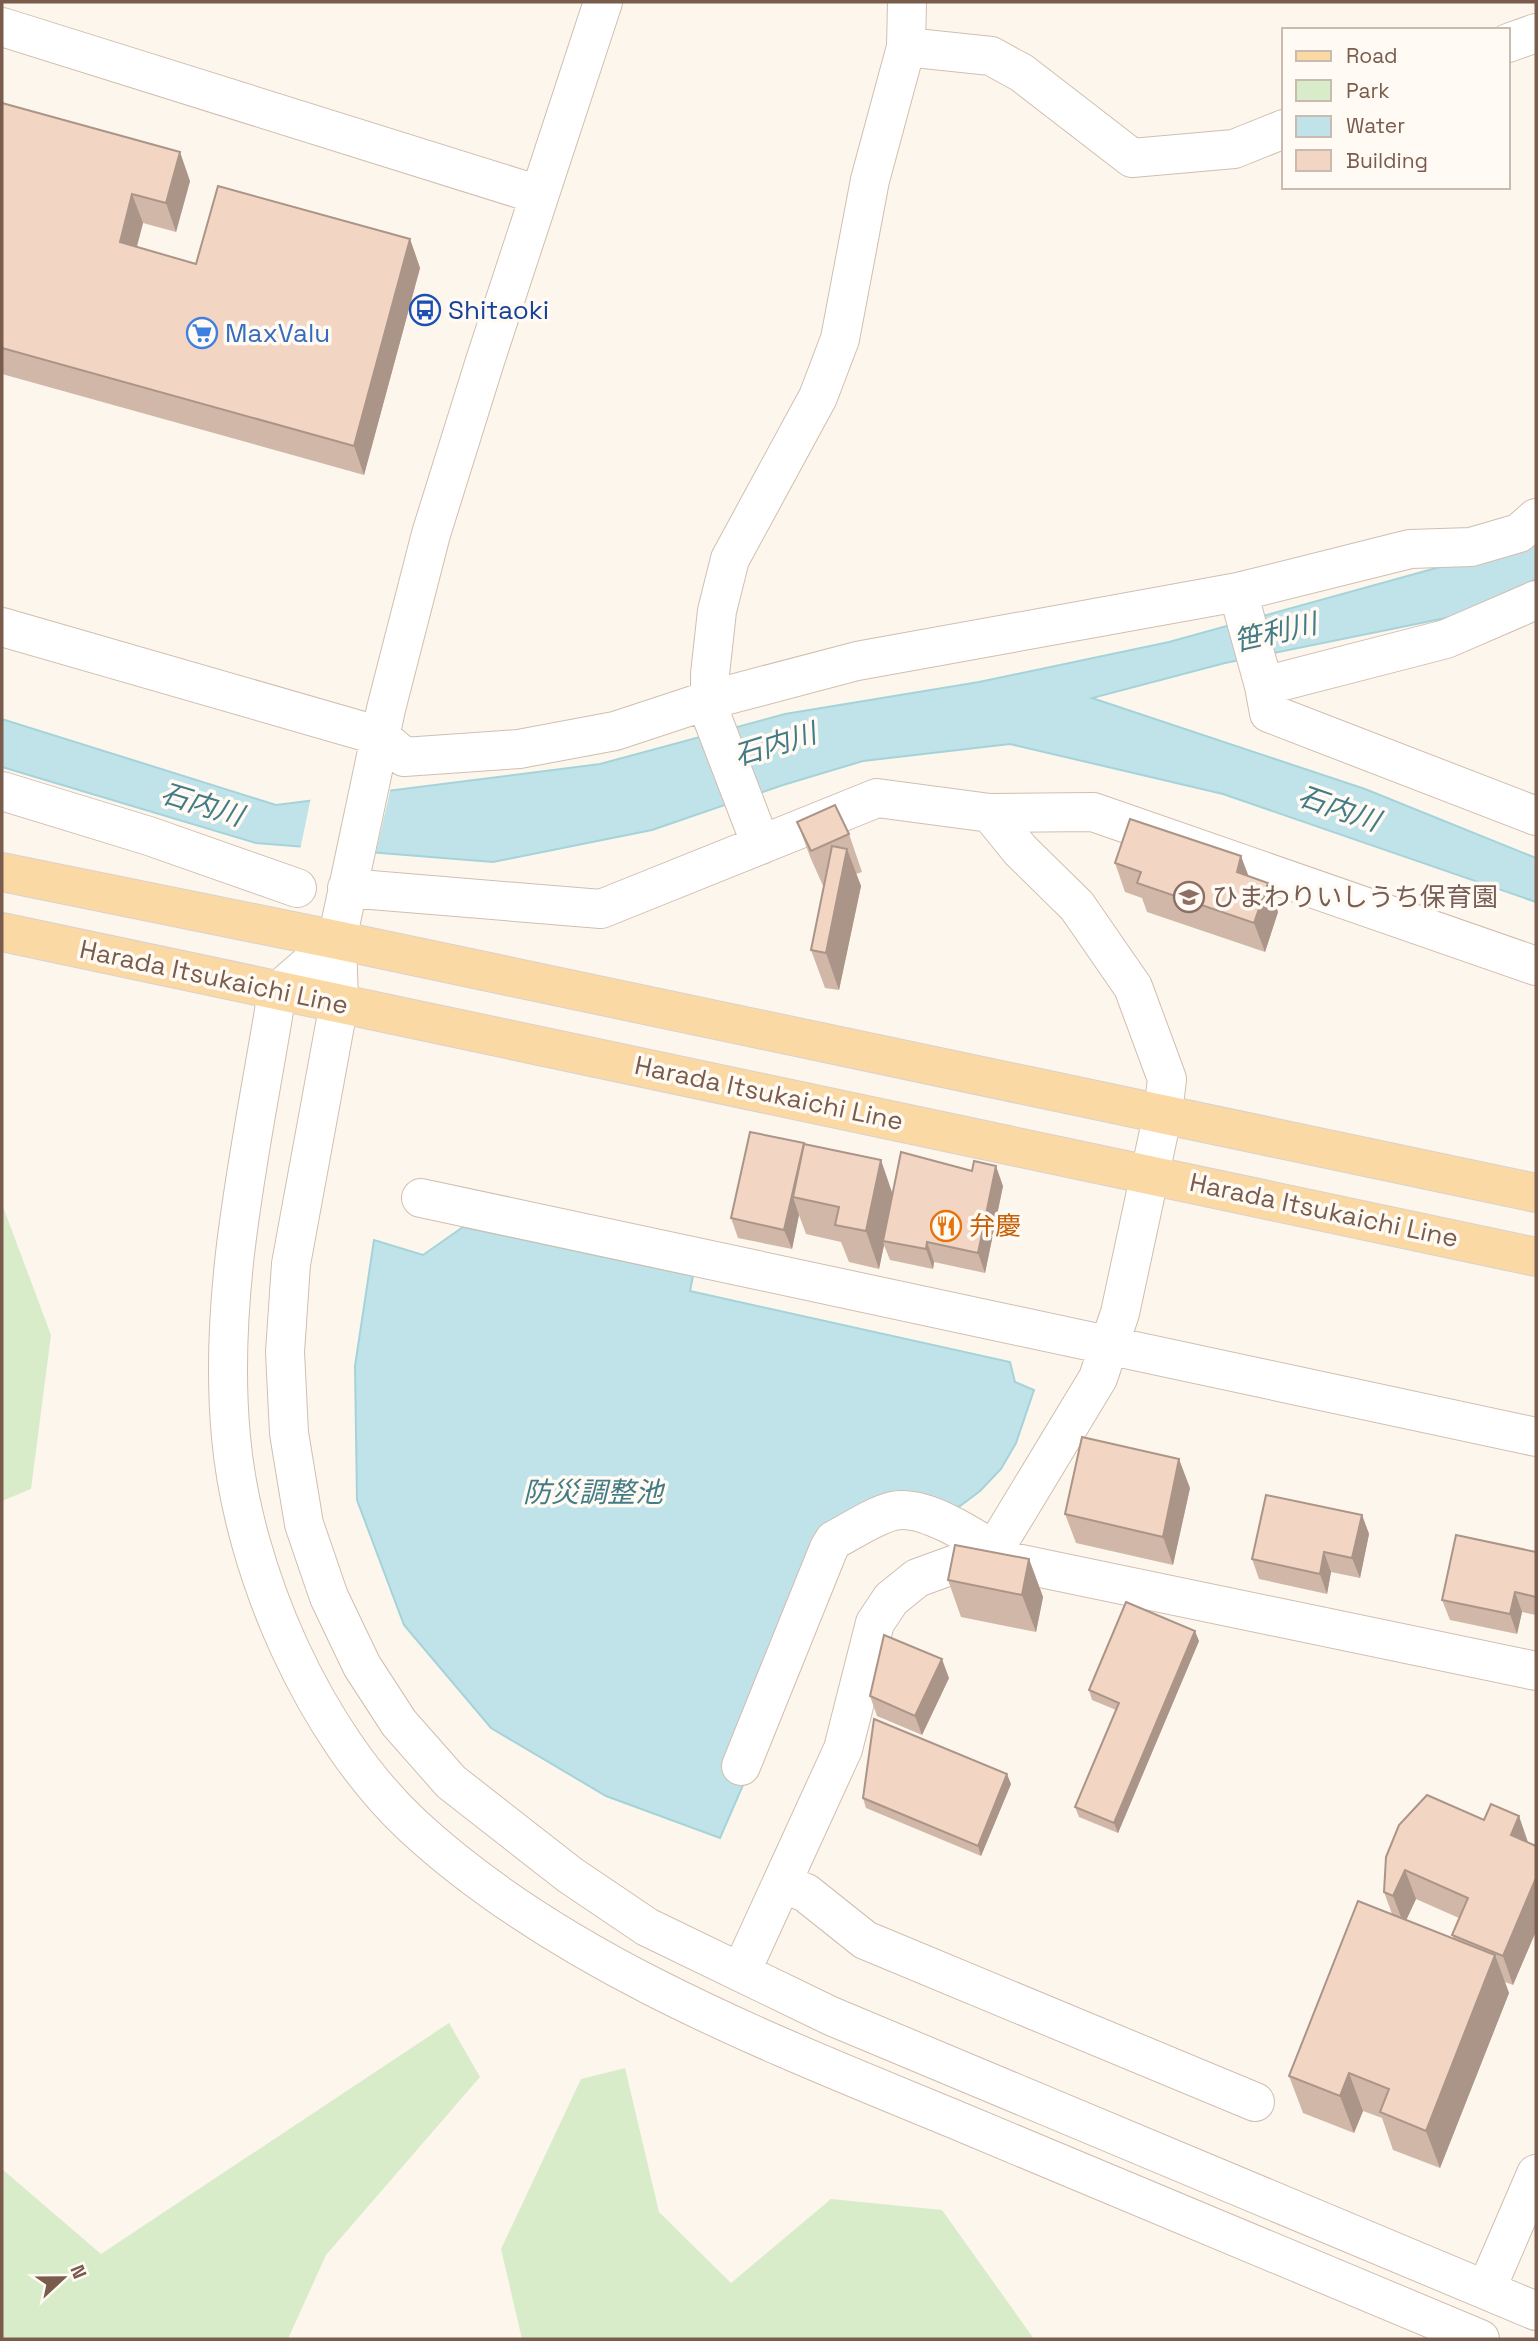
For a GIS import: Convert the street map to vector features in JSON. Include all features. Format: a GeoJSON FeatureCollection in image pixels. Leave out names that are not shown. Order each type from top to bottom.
{"type":"FeatureCollection","features":[{"type":"Feature","properties":{"kind":"main road"},"geometry":{"type":"LineString","coordinates":[[2,873],[337,940],[1536,1193]]}},
{"type":"Feature","properties":{"kind":"main road","name":"Harada Itsukaichi Line"},"geometry":{"type":"LineString","coordinates":[[2,932],[1536,1256]]}},
{"type":"Feature","properties":{"kind":"street"},"geometry":{"type":"LineString","coordinates":[[603,2],[431,534],[378,749],[337,940],[339,1003],[291,1264],[285,1352],[289,1433],[304,1524],[329,1597],[362,1666],[392,1712],[451,1782],[570,1875],[648,1927],[831,2016],[1536,2312]]}},
{"type":"Feature","properties":{"kind":"street"},"geometry":{"type":"LineString","coordinates":[[756,833],[710,706],[718,611],[730,559],[818,397],[840,339],[870,180],[906,47],[907,2]]}},
{"type":"Feature","properties":{"kind":"street"},"geometry":{"type":"LineString","coordinates":[[2,27],[539,195]]}},
{"type":"Feature","properties":{"kind":"street"},"geometry":{"type":"LineString","coordinates":[[1510,42],[1536,33]]}},
{"type":"Feature","properties":{"kind":"street"},"geometry":{"type":"LineString","coordinates":[[906,47],[991,56],[1022,73],[1132,158],[1234,149],[1282,130]]}},
{"type":"Feature","properties":{"kind":"street"},"geometry":{"type":"LineString","coordinates":[[2,627],[404,757],[519,748],[615,731],[901,651],[1240,598],[1410,549],[1471,547],[1519,533],[1536,518]]}},
{"type":"Feature","properties":{"kind":"street"},"geometry":{"type":"LineString","coordinates":[[1240,598],[1269,713],[1536,816]]}},
{"type":"Feature","properties":{"kind":"street"},"geometry":{"type":"LineString","coordinates":[[1263,683],[1446,639],[1536,600]]}},
{"type":"Feature","properties":{"kind":"street"},"geometry":{"type":"LineString","coordinates":[[255,722],[327,750]]}},
{"type":"Feature","properties":{"kind":"street"},"geometry":{"type":"LineString","coordinates":[[2,791],[149,836],[297,888]]}},
{"type":"Feature","properties":{"kind":"street"},"geometry":{"type":"LineString","coordinates":[[348,881],[601,909],[756,833],[877,798],[990,813],[1093,813],[1536,966]]}},
{"type":"Feature","properties":{"kind":"street"},"geometry":{"type":"LineString","coordinates":[[741,1972],[843,1749],[875,1623],[891,1599],[917,1578],[994,1550],[1082,1408],[1112,1344],[1163,1113],[1167,1079],[1133,987],[1077,905],[1020,850],[990,813]]}},
{"type":"Feature","properties":{"kind":"street"},"geometry":{"type":"LineString","coordinates":[[337,940],[277,992],[235,1262],[229,1353],[231,1439],[250,1538],[279,1621],[309,1686],[358,1763],[411,1824],[474,1877],[624,1972],[816,2062],[1480,2339]]}},
{"type":"Feature","properties":{"kind":"street"},"geometry":{"type":"LineString","coordinates":[[421,1198],[1536,1437]]}},
{"type":"Feature","properties":{"kind":"street"},"geometry":{"type":"LineString","coordinates":[[741,1766],[834,1540],[887,1513],[900,1510],[964,1530],[1012,1562],[1536,1671]]}},
{"type":"Feature","properties":{"kind":"street"},"geometry":{"type":"LineString","coordinates":[[782,1883],[806,1893],[865,1940],[1255,2102]]}},
{"type":"Feature","properties":{"kind":"street"},"geometry":{"type":"LineString","coordinates":[[1486,2290],[1536,2174]]}},
{"type":"Feature","properties":{"kind":"green space"},"geometry":{"type":"Polygon","coordinates":[[[2,1204],[51,1335],[31,1489],[2,1501],[2,1204]]]}},
{"type":"Feature","properties":{"kind":"green space"},"geometry":{"type":"Polygon","coordinates":[[[449,2023],[480,2077],[326,2255],[288,2339],[2,2339],[2,2169],[101,2254],[449,2023]]]}},
{"type":"Feature","properties":{"kind":"green space"},"geometry":{"type":"Polygon","coordinates":[[[625,2068],[659,2212],[731,2283],[831,2199],[942,2210],[1034,2339],[522,2339],[501,2249],[581,2079],[625,2068]]]}},
{"type":"Feature","properties":{"kind":"water"},"geometry":{"type":"Polygon","coordinates":[[[1536,531],[1536,579],[1475,612],[1225,663],[1092,698],[1365,789],[1536,858],[1536,902],[1223,794],[1010,744],[863,761],[652,830],[493,862],[256,843],[2,767],[2,719],[276,805],[600,764],[785,714],[979,682],[1169,642],[1487,554],[1536,531]]]}},
{"type":"Feature","properties":{"kind":"water","name":"防災調整池"},"geometry":{"type":"Polygon","coordinates":[[[463,1227],[693,1276],[690,1291],[1010,1362],[1015,1382],[1034,1390],[1016,1443],[1001,1469],[980,1491],[956,1509],[820,1530],[750,1769],[720,1838],[606,1796],[491,1728],[404,1625],[357,1500],[355,1366],[374,1240],[423,1255],[463,1227]]]}},
{"type":"Feature","properties":{"kind":"pier"},"geometry":{"type":"Polygon","coordinates":[[[391,787],[375,856],[300,850],[311,797],[391,787]]]}},
{"type":"Feature","properties":{"kind":"building","name":"MaxValu"},"geometry":{"type":"Polygon","coordinates":[[[2,103],[180,152],[166,203],[132,194],[120,242],[196,264],[218,186],[410,239],[354,446],[2,348],[2,103]]]}},
{"type":"Feature","properties":{"kind":"building"},"geometry":{"type":"Polygon","coordinates":[[[835,805],[849,834],[811,851],[797,822],[835,805]]]}},
{"type":"Feature","properties":{"kind":"building"},"geometry":{"type":"Polygon","coordinates":[[[1130,819],[1241,856],[1237,872],[1268,883],[1254,923],[1137,883],[1141,872],[1115,863],[1130,819]]]}},
{"type":"Feature","properties":{"kind":"building"},"geometry":{"type":"Polygon","coordinates":[[[832,846],[847,849],[826,953],[811,950],[832,846]]]}},
{"type":"Feature","properties":{"kind":"building"},"geometry":{"type":"Polygon","coordinates":[[[750,1132],[804,1143],[784,1230],[731,1218],[750,1132]]]}},
{"type":"Feature","properties":{"kind":"building"},"geometry":{"type":"Polygon","coordinates":[[[804,1144],[881,1160],[866,1231],[835,1225],[839,1207],[793,1197],[804,1144]]]}},
{"type":"Feature","properties":{"kind":"building","name":"弁慶"},"geometry":{"type":"Polygon","coordinates":[[[901,1152],[972,1171],[974,1161],[996,1166],[978,1253],[927,1242],[926,1249],[883,1241],[901,1152]]]}},
{"type":"Feature","properties":{"kind":"building"},"geometry":{"type":"Polygon","coordinates":[[[1082,1437],[1179,1459],[1163,1537],[1065,1514],[1082,1437]]]}},
{"type":"Feature","properties":{"kind":"building"},"geometry":{"type":"Polygon","coordinates":[[[1266,1495],[1362,1515],[1352,1558],[1324,1552],[1320,1574],[1252,1559],[1266,1495]]]}},
{"type":"Feature","properties":{"kind":"building"},"geometry":{"type":"Polygon","coordinates":[[[1456,1535],[1536,1552],[1536,1597],[1515,1592],[1510,1614],[1442,1600],[1456,1535]]]}},
{"type":"Feature","properties":{"kind":"building"},"geometry":{"type":"Polygon","coordinates":[[[955,1545],[1029,1559],[1022,1595],[948,1580],[955,1545]]]}},
{"type":"Feature","properties":{"kind":"building"},"geometry":{"type":"Polygon","coordinates":[[[1126,1602],[1195,1631],[1114,1823],[1075,1807],[1119,1703],[1089,1690],[1126,1602]]]}},
{"type":"Feature","properties":{"kind":"building"},"geometry":{"type":"Polygon","coordinates":[[[884,1635],[942,1659],[915,1716],[870,1696],[884,1635]]]}},
{"type":"Feature","properties":{"kind":"building"},"geometry":{"type":"Polygon","coordinates":[[[874,1719],[1007,1774],[978,1846],[863,1798],[874,1719]]]}},
{"type":"Feature","properties":{"kind":"building"},"geometry":{"type":"Polygon","coordinates":[[[1427,1795],[1484,1820],[1491,1804],[1519,1816],[1511,1835],[1536,1846],[1536,1878],[1503,1956],[1452,1935],[1468,1898],[1405,1870],[1393,1896],[1384,1892],[1386,1857],[1399,1825],[1427,1795]]]}},
{"type":"Feature","properties":{"kind":"building"},"geometry":{"type":"Polygon","coordinates":[[[1358,1901],[1495,1955],[1426,2131],[1380,2112],[1389,2089],[1349,2073],[1340,2096],[1289,2076],[1358,1901]]]}},
{"type":"Feature","properties":{"kind":"place","name":"Shitaoki"},"geometry":{"type":"Point","coordinates":[425,310]}},
{"type":"Feature","properties":{"kind":"place","name":"MaxValu"},"geometry":{"type":"Point","coordinates":[202,333]}},
{"type":"Feature","properties":{"kind":"place","name":"ひまわりいしうち保育園"},"geometry":{"type":"Point","coordinates":[1189,897]}},
{"type":"Feature","properties":{"kind":"place","name":"弁慶"},"geometry":{"type":"Point","coordinates":[946,1226]}},
{"type":"Feature","properties":{"kind":"water label","name":"笹利川"},"geometry":{"type":"Point","coordinates":[1275,632]}},
{"type":"Feature","properties":{"kind":"water label","name":"石内川"},"geometry":{"type":"Point","coordinates":[775,744]}},
{"type":"Feature","properties":{"kind":"water label","name":"石内川"},"geometry":{"type":"Point","coordinates":[202,804]}},
{"type":"Feature","properties":{"kind":"water label","name":"石内川"},"geometry":{"type":"Point","coordinates":[1339,808]}}]}
